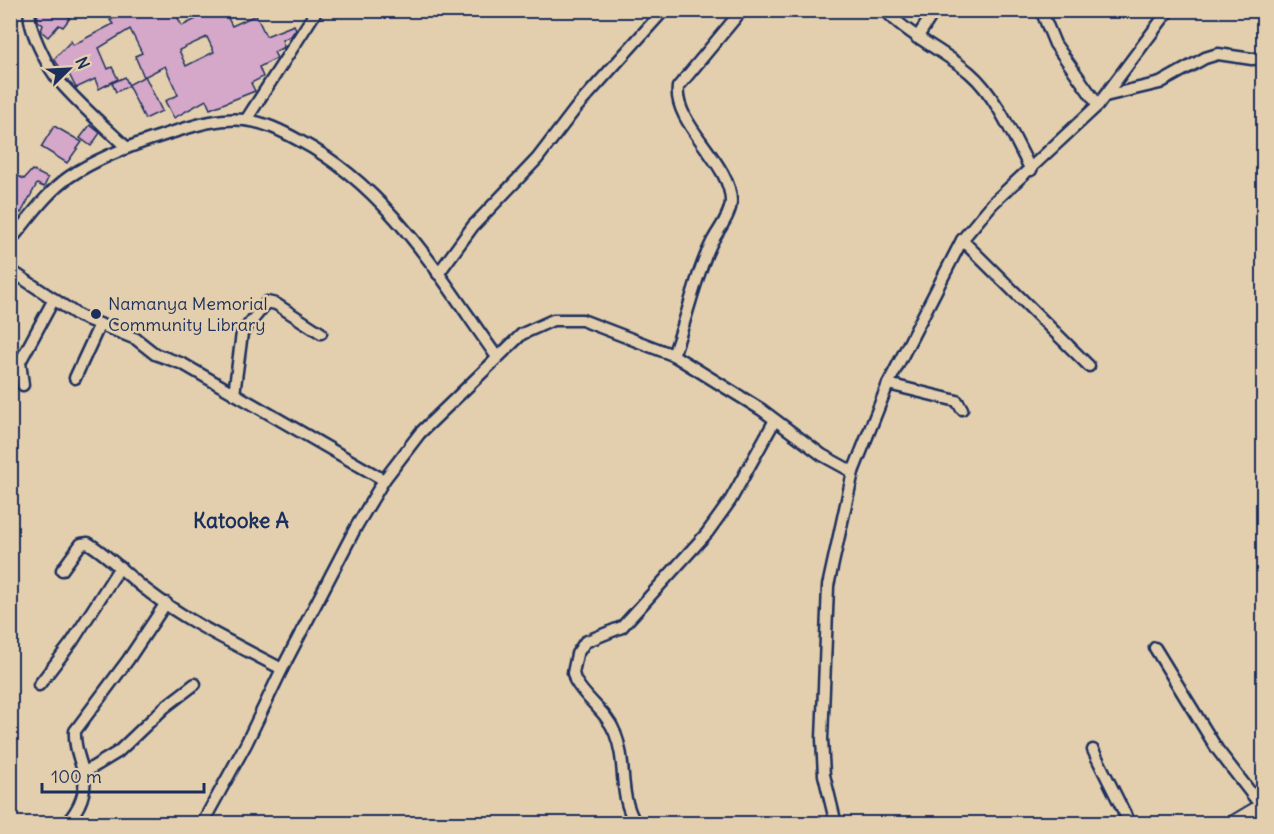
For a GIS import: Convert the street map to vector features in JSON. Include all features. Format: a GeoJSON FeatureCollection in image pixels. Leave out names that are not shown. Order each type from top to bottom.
{"type":"FeatureCollection","features":[{"type":"Feature","properties":{"kind":"street"},"geometry":{"type":"LineString","coordinates":[[30,10],[28,17],[33,33],[58,81],[126,147]]}},
{"type":"Feature","properties":{"kind":"street"},"geometry":{"type":"LineString","coordinates":[[246,120],[317,10]]}},
{"type":"Feature","properties":{"kind":"street"},"geometry":{"type":"LineString","coordinates":[[438,274],[473,226],[537,159],[576,108],[664,10]]}},
{"type":"Feature","properties":{"kind":"street"},"geometry":{"type":"LineString","coordinates":[[673,355],[711,245],[727,216],[731,201],[716,163],[680,108],[678,87],[742,10]]}},
{"type":"Feature","properties":{"kind":"street"},"geometry":{"type":"LineString","coordinates":[[885,10],[917,39],[971,74],[1006,123],[1030,170]]}},
{"type":"Feature","properties":{"kind":"street"},"geometry":{"type":"LineString","coordinates":[[917,39],[935,10]]}},
{"type":"Feature","properties":{"kind":"street"},"geometry":{"type":"LineString","coordinates":[[1041,10],[1055,44],[1101,100]]}},
{"type":"Feature","properties":{"kind":"street"},"geometry":{"type":"LineString","coordinates":[[836,824],[824,775],[822,739],[828,586],[853,472],[888,384],[962,240],[993,203],[1101,100],[1169,10]]}},
{"type":"Feature","properties":{"kind":"street"},"geometry":{"type":"LineString","coordinates":[[1101,100],[1160,83],[1205,58],[1218,54],[1252,59],[1263,58]]}},
{"type":"Feature","properties":{"kind":"street"},"geometry":{"type":"LineString","coordinates":[[10,241],[68,177],[126,147],[202,123],[246,120],[286,134],[346,170],[374,194],[418,244],[497,357]]}},
{"type":"Feature","properties":{"kind":"street"},"geometry":{"type":"LineString","coordinates":[[962,240],[1089,366]]}},
{"type":"Feature","properties":{"kind":"street"},"geometry":{"type":"LineString","coordinates":[[10,270],[79,316],[136,339],[155,354],[183,364],[384,480]]}},
{"type":"Feature","properties":{"kind":"street"},"geometry":{"type":"LineString","coordinates":[[23,385],[20,362],[54,299]]}},
{"type":"Feature","properties":{"kind":"street"},"geometry":{"type":"LineString","coordinates":[[234,394],[242,333],[267,303],[276,304],[321,333]]}},
{"type":"Feature","properties":{"kind":"street"},"geometry":{"type":"LineString","coordinates":[[202,824],[246,744],[282,669],[356,527],[384,480],[420,433],[522,334],[553,320],[582,320],[673,355],[775,420],[822,455],[853,472]]}},
{"type":"Feature","properties":{"kind":"street"},"geometry":{"type":"LineString","coordinates":[[75,378],[100,324]]}},
{"type":"Feature","properties":{"kind":"street"},"geometry":{"type":"LineString","coordinates":[[888,384],[957,401],[962,409]]}},
{"type":"Feature","properties":{"kind":"street"},"geometry":{"type":"LineString","coordinates":[[636,824],[625,801],[622,785],[624,761],[614,731],[575,680],[573,673],[577,654],[585,642],[622,627],[707,533],[730,501],[775,420]]}},
{"type":"Feature","properties":{"kind":"street"},"geometry":{"type":"LineString","coordinates":[[62,570],[84,543],[109,556],[148,592],[201,626],[282,669]]}},
{"type":"Feature","properties":{"kind":"street"},"geometry":{"type":"LineString","coordinates":[[39,684],[72,642],[120,567]]}},
{"type":"Feature","properties":{"kind":"street"},"geometry":{"type":"LineString","coordinates":[[65,824],[72,817],[83,795],[86,780],[75,731],[128,660],[166,603]]}},
{"type":"Feature","properties":{"kind":"street"},"geometry":{"type":"LineString","coordinates":[[1155,648],[1217,749],[1262,805],[1232,824]]}},
{"type":"Feature","properties":{"kind":"street"},"geometry":{"type":"LineString","coordinates":[[85,772],[118,752],[165,707],[195,684]]}},
{"type":"Feature","properties":{"kind":"street"},"geometry":{"type":"LineString","coordinates":[[1093,750],[1130,824]]}},
{"type":"Feature","properties":{"kind":"building"},"geometry":{"type":"Polygon","coordinates":[[[37,10],[61,10],[70,18],[63,27],[59,25],[48,37],[41,31],[43,25],[38,21],[37,10]]]}},
{"type":"Feature","properties":{"kind":"building"},"geometry":{"type":"Polygon","coordinates":[[[137,10],[174,10],[182,26],[203,14],[201,10],[224,10],[232,26],[256,15],[266,36],[294,25],[296,29],[291,36],[282,40],[284,47],[274,52],[277,58],[259,67],[263,77],[251,83],[255,91],[210,109],[206,100],[174,118],[165,101],[178,95],[165,66],[144,77],[135,56],[142,53],[130,29],[99,48],[108,69],[112,67],[118,79],[99,89],[95,79],[76,88],[69,74],[66,76],[54,59],[71,41],[73,45],[113,24],[110,20],[137,10]],[[207,37],[179,50],[186,66],[214,52],[207,37]]]}},
{"type":"Feature","properties":{"kind":"building"},"geometry":{"type":"Polygon","coordinates":[[[145,76],[162,111],[145,119],[128,85],[145,76]]]}},
{"type":"Feature","properties":{"kind":"building"},"geometry":{"type":"Polygon","coordinates":[[[125,77],[129,86],[116,92],[112,83],[125,77]]]}},
{"type":"Feature","properties":{"kind":"building"},"geometry":{"type":"Polygon","coordinates":[[[90,125],[100,133],[91,146],[80,138],[90,125]]]}},
{"type":"Feature","properties":{"kind":"building"},"geometry":{"type":"Polygon","coordinates":[[[54,126],[82,142],[67,163],[41,147],[54,126]]]}},
{"type":"Feature","properties":{"kind":"building"},"geometry":{"type":"Polygon","coordinates":[[[32,170],[48,178],[44,187],[37,184],[21,213],[10,207],[10,172],[24,179],[32,170]]]}},
{"type":"Feature","properties":{"kind":"place","name":"Namanya Memorial Community Library"},"geometry":{"type":"Point","coordinates":[96,314]}},
{"type":"Feature","properties":{"kind":"district","name":"Katooke A"},"geometry":{"type":"Point","coordinates":[241,521]}}]}
